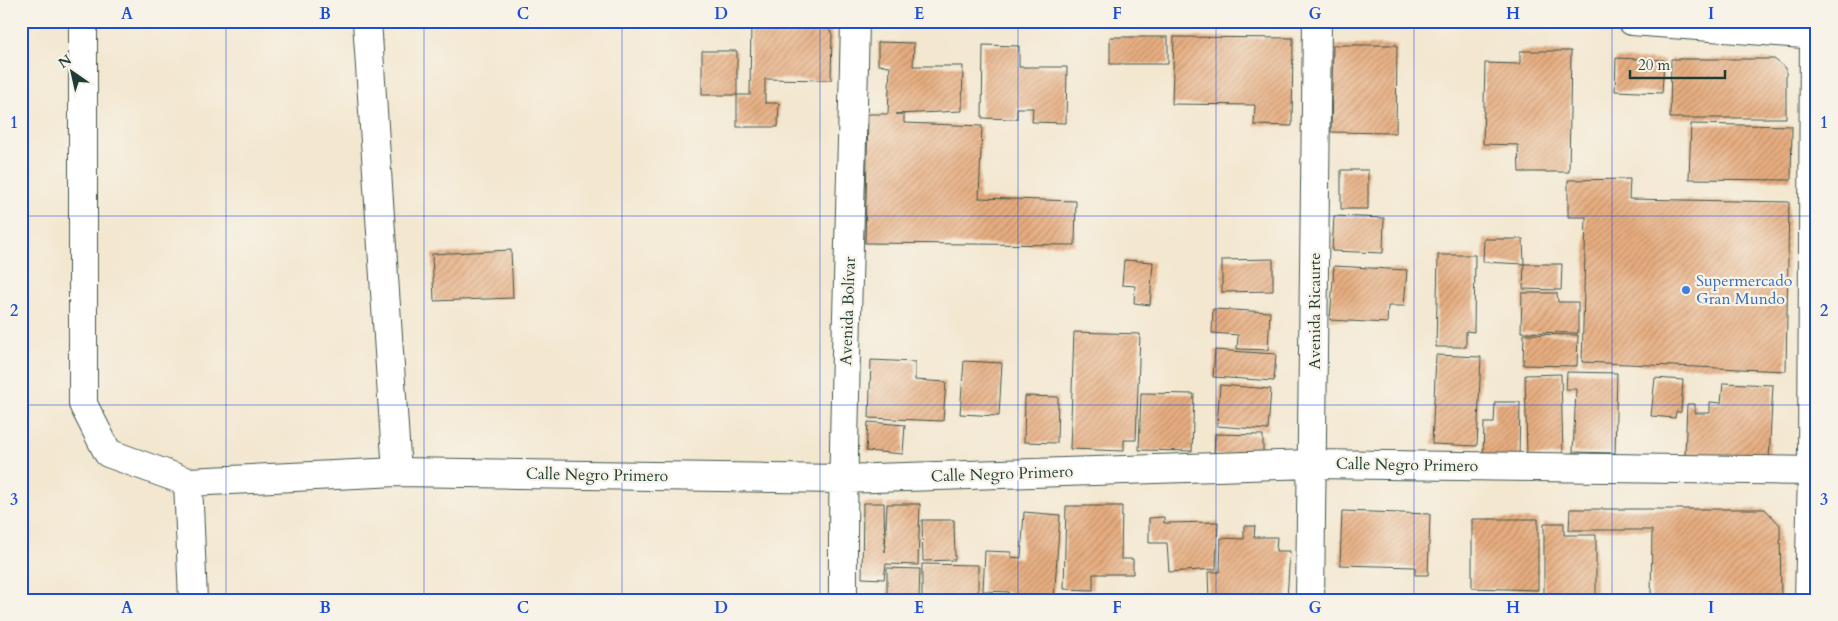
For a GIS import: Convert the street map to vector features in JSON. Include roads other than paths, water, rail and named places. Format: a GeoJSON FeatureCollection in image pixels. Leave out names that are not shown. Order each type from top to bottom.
{"type":"FeatureCollection","features":[{"type":"Feature","properties":{"kind":"street"},"geometry":{"type":"LineString","coordinates":[[83,21],[83,404],[108,453],[188,482],[193,600]]}},
{"type":"Feature","properties":{"kind":"street"},"geometry":{"type":"LineString","coordinates":[[366,21],[397,472]]}},
{"type":"Feature","properties":{"kind":"street","name":"Avenida Bolívar"},"geometry":{"type":"LineString","coordinates":[[843,600],[842,479],[851,222],[854,21]]}},
{"type":"Feature","properties":{"kind":"street","name":"Avenida Ricaurte"},"geometry":{"type":"LineString","coordinates":[[1310,600],[1314,464],[1317,21]]}},
{"type":"Feature","properties":{"kind":"street"},"geometry":{"type":"LineString","coordinates":[[1632,21],[1815,30],[1814,471],[1809,600]]}},
{"type":"Feature","properties":{"kind":"street","name":"Calle Negro Primero"},"geometry":{"type":"LineString","coordinates":[[188,482],[397,472],[842,479],[1314,464],[1814,471]]}},
{"type":"Feature","properties":{"kind":"place","name":"Supermercado Gran Mundo"},"geometry":{"type":"Point","coordinates":[1686,290]}}]}
